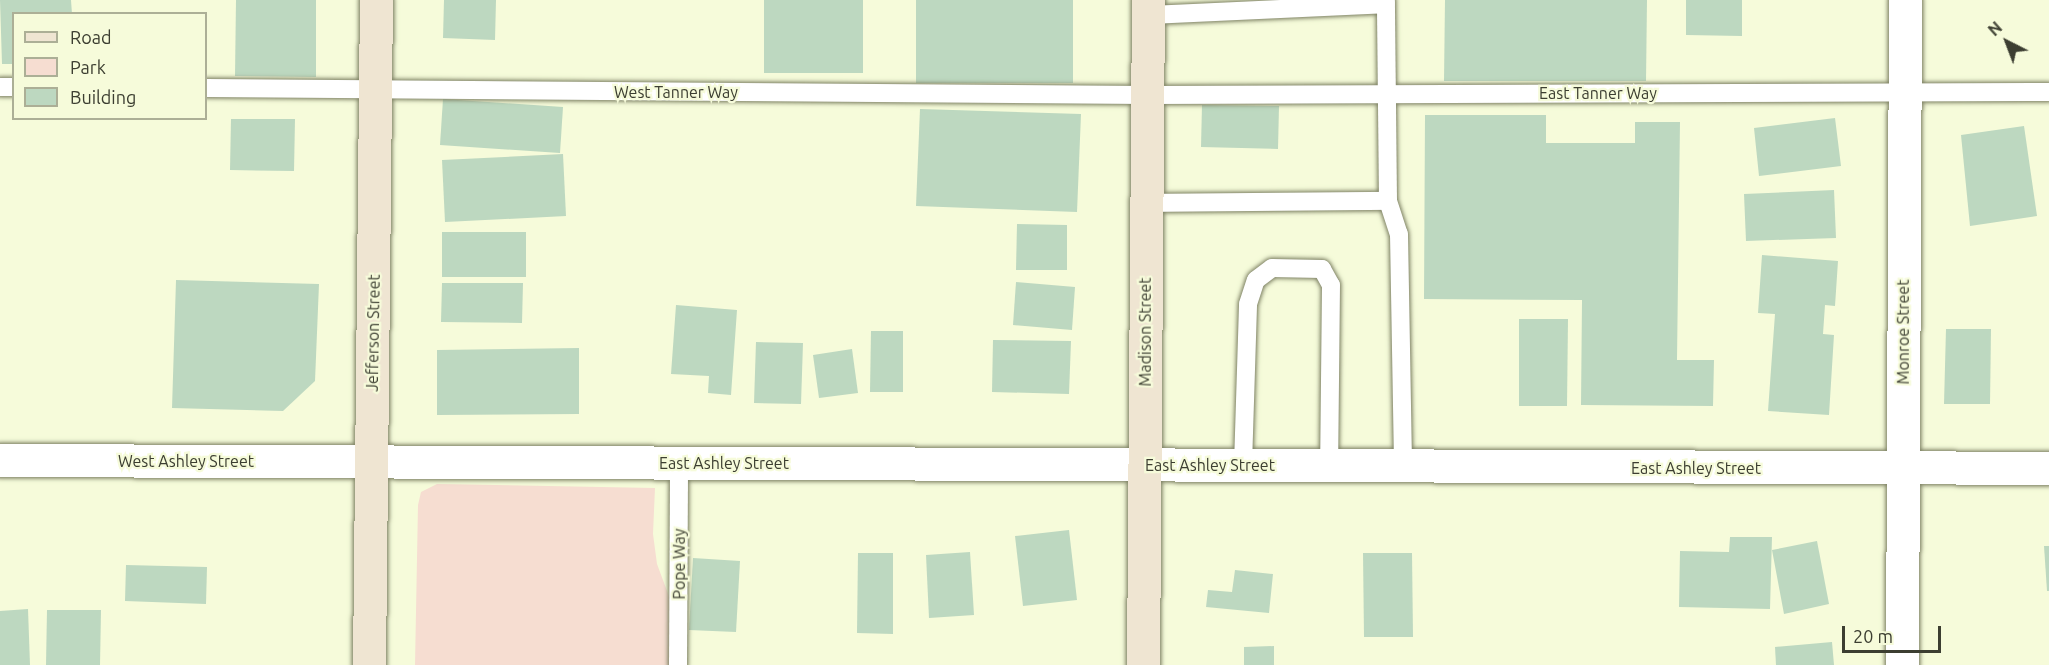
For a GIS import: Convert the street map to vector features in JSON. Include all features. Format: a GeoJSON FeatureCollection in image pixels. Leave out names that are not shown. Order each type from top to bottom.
{"type":"FeatureCollection","features":[{"type":"Feature","properties":{"kind":"street","name":"Jefferson Street"},"geometry":{"type":"LineString","coordinates":[[369,665],[376,0]]}},
{"type":"Feature","properties":{"kind":"street","name":"Monroe Street"},"geometry":{"type":"LineString","coordinates":[[1902,665],[1905,0]]}},
{"type":"Feature","properties":{"kind":"street","name":"Madison Street"},"geometry":{"type":"LineString","coordinates":[[1143,665],[1148,7]]}},
{"type":"Feature","properties":{"kind":"street","name":"West Ashley Street"},"geometry":{"type":"LineString","coordinates":[[0,460],[371,461]]}},
{"type":"Feature","properties":{"kind":"street","name":"East Ashley Street"},"geometry":{"type":"LineString","coordinates":[[371,461],[2049,468]]}},
{"type":"Feature","properties":{"kind":"lane"},"geometry":{"type":"LineString","coordinates":[[1148,7],[1386,2],[1390,94],[1388,201],[1399,234],[1403,466]]}},
{"type":"Feature","properties":{"kind":"lane","name":"West Tanner Way"},"geometry":{"type":"LineString","coordinates":[[207,88],[1147,95]]}},
{"type":"Feature","properties":{"kind":"lane","name":"East Tanner Way"},"geometry":{"type":"LineString","coordinates":[[1147,95],[2049,93]]}},
{"type":"Feature","properties":{"kind":"lane"},"geometry":{"type":"LineString","coordinates":[[1146,203],[1388,201]]}},
{"type":"Feature","properties":{"kind":"lane"},"geometry":{"type":"LineString","coordinates":[[1243,465],[1248,304],[1256,280],[1272,268],[1322,269],[1331,285],[1329,465]]}},
{"type":"Feature","properties":{"kind":"lane","name":"Pope Way"},"geometry":{"type":"LineString","coordinates":[[678,665],[679,463]]}},
{"type":"Feature","properties":{"kind":"green space"},"geometry":{"type":"Polygon","coordinates":[[[437,484],[655,488],[653,534],[657,564],[673,607],[673,665],[415,665],[418,505],[421,492],[437,484]]]}},
{"type":"Feature","properties":{"kind":"building"},"geometry":{"type":"Polygon","coordinates":[[[0,0],[71,0],[72,12],[12,12],[12,64],[2,64],[0,0]]]}},
{"type":"Feature","properties":{"kind":"building"},"geometry":{"type":"Polygon","coordinates":[[[236,0],[316,0],[316,77],[235,76],[236,0]]]}},
{"type":"Feature","properties":{"kind":"building"},"geometry":{"type":"Polygon","coordinates":[[[444,0],[496,0],[495,40],[443,38],[444,0]]]}},
{"type":"Feature","properties":{"kind":"building"},"geometry":{"type":"Polygon","coordinates":[[[764,0],[863,0],[863,73],[764,73],[764,0]]]}},
{"type":"Feature","properties":{"kind":"building"},"geometry":{"type":"Polygon","coordinates":[[[916,0],[1073,0],[1073,83],[916,83],[916,0]]]}},
{"type":"Feature","properties":{"kind":"building"},"geometry":{"type":"Polygon","coordinates":[[[1445,0],[1647,0],[1646,81],[1444,81],[1445,0]]]}},
{"type":"Feature","properties":{"kind":"building"},"geometry":{"type":"Polygon","coordinates":[[[1686,0],[1742,0],[1742,36],[1686,35],[1686,0]]]}},
{"type":"Feature","properties":{"kind":"building"},"geometry":{"type":"Polygon","coordinates":[[[443,99],[563,107],[560,153],[440,145],[443,99]]]}},
{"type":"Feature","properties":{"kind":"building"},"geometry":{"type":"Polygon","coordinates":[[[1202,105],[1279,106],[1278,149],[1201,147],[1202,105]]]}},
{"type":"Feature","properties":{"kind":"building"},"geometry":{"type":"Polygon","coordinates":[[[920,109],[1081,114],[1077,212],[916,206],[920,109]]]}},
{"type":"Feature","properties":{"kind":"building"},"geometry":{"type":"Polygon","coordinates":[[[1425,115],[1546,115],[1546,143],[1635,143],[1635,122],[1680,122],[1677,360],[1714,360],[1713,406],[1581,405],[1582,300],[1424,299],[1425,115]]]}},
{"type":"Feature","properties":{"kind":"building"},"geometry":{"type":"Polygon","coordinates":[[[1835,118],[1841,166],[1759,176],[1754,128],[1835,118]]]}},
{"type":"Feature","properties":{"kind":"building"},"geometry":{"type":"Polygon","coordinates":[[[231,119],[295,119],[294,171],[230,170],[231,119]]]}},
{"type":"Feature","properties":{"kind":"building"},"geometry":{"type":"Polygon","coordinates":[[[2024,126],[2037,216],[1970,226],[1961,135],[2024,126]]]}},
{"type":"Feature","properties":{"kind":"building"},"geometry":{"type":"Polygon","coordinates":[[[563,154],[566,216],[445,222],[442,160],[563,154]]]}},
{"type":"Feature","properties":{"kind":"building"},"geometry":{"type":"Polygon","coordinates":[[[1834,190],[1836,238],[1746,241],[1744,194],[1834,190]]]}},
{"type":"Feature","properties":{"kind":"building"},"geometry":{"type":"Polygon","coordinates":[[[1017,224],[1067,225],[1067,270],[1016,270],[1017,224]]]}},
{"type":"Feature","properties":{"kind":"building"},"geometry":{"type":"Polygon","coordinates":[[[442,232],[526,232],[526,277],[442,277],[442,232]]]}},
{"type":"Feature","properties":{"kind":"building"},"geometry":{"type":"Polygon","coordinates":[[[1762,255],[1838,261],[1835,306],[1825,305],[1823,334],[1834,335],[1829,415],[1768,411],[1775,314],[1758,313],[1762,255]]]}},
{"type":"Feature","properties":{"kind":"building"},"geometry":{"type":"Polygon","coordinates":[[[176,280],[319,284],[315,381],[283,411],[172,408],[176,280]]]}},
{"type":"Feature","properties":{"kind":"building"},"geometry":{"type":"Polygon","coordinates":[[[1016,282],[1075,287],[1072,330],[1013,325],[1016,282]]]}},
{"type":"Feature","properties":{"kind":"building"},"geometry":{"type":"Polygon","coordinates":[[[442,283],[523,283],[522,323],[441,322],[442,283]]]}},
{"type":"Feature","properties":{"kind":"building"},"geometry":{"type":"Polygon","coordinates":[[[676,305],[737,310],[731,395],[708,393],[709,376],[671,374],[676,305]]]}},
{"type":"Feature","properties":{"kind":"building"},"geometry":{"type":"Polygon","coordinates":[[[1519,319],[1568,319],[1567,406],[1519,406],[1519,319]]]}},
{"type":"Feature","properties":{"kind":"building"},"geometry":{"type":"Polygon","coordinates":[[[1946,329],[1991,329],[1990,404],[1944,404],[1946,329]]]}},
{"type":"Feature","properties":{"kind":"building"},"geometry":{"type":"Polygon","coordinates":[[[871,331],[903,331],[903,392],[870,392],[871,331]]]}},
{"type":"Feature","properties":{"kind":"building"},"geometry":{"type":"Polygon","coordinates":[[[993,340],[1071,341],[1069,394],[992,392],[993,340]]]}},
{"type":"Feature","properties":{"kind":"building"},"geometry":{"type":"Polygon","coordinates":[[[756,342],[803,343],[801,404],[754,403],[756,342]]]}},
{"type":"Feature","properties":{"kind":"building"},"geometry":{"type":"Polygon","coordinates":[[[579,348],[579,414],[437,415],[437,350],[579,348]]]}},
{"type":"Feature","properties":{"kind":"building"},"geometry":{"type":"Polygon","coordinates":[[[852,349],[858,393],[819,398],[813,355],[852,349]]]}},
{"type":"Feature","properties":{"kind":"building"},"geometry":{"type":"Polygon","coordinates":[[[1069,530],[1077,600],[1023,606],[1015,536],[1069,530]]]}},
{"type":"Feature","properties":{"kind":"building"},"geometry":{"type":"Polygon","coordinates":[[[1730,537],[1772,537],[1770,609],[1679,607],[1680,551],[1729,552],[1730,537]]]}},
{"type":"Feature","properties":{"kind":"building"},"geometry":{"type":"Polygon","coordinates":[[[1817,541],[1829,604],[1784,614],[1772,550],[1817,541]]]}},
{"type":"Feature","properties":{"kind":"building"},"geometry":{"type":"Polygon","coordinates":[[[2044,546],[2049,546],[2049,591],[2047,591],[2044,546]]]}},
{"type":"Feature","properties":{"kind":"building"},"geometry":{"type":"Polygon","coordinates":[[[970,552],[974,615],[929,618],[926,555],[970,552]]]}},
{"type":"Feature","properties":{"kind":"building"},"geometry":{"type":"Polygon","coordinates":[[[858,553],[893,553],[893,634],[857,633],[858,553]]]}},
{"type":"Feature","properties":{"kind":"building"},"geometry":{"type":"Polygon","coordinates":[[[1363,553],[1412,553],[1413,637],[1364,637],[1363,553]]]}},
{"type":"Feature","properties":{"kind":"building"},"geometry":{"type":"Polygon","coordinates":[[[693,558],[740,561],[736,632],[689,630],[693,558]]]}},
{"type":"Feature","properties":{"kind":"building"},"geometry":{"type":"Polygon","coordinates":[[[126,565],[207,567],[206,604],[125,601],[126,565]]]}},
{"type":"Feature","properties":{"kind":"building"},"geometry":{"type":"Polygon","coordinates":[[[1235,570],[1273,574],[1269,613],[1206,607],[1208,590],[1232,592],[1235,570]]]}},
{"type":"Feature","properties":{"kind":"building"},"geometry":{"type":"Polygon","coordinates":[[[28,609],[30,665],[0,665],[0,611],[28,609]]]}},
{"type":"Feature","properties":{"kind":"building"},"geometry":{"type":"Polygon","coordinates":[[[47,610],[101,610],[100,665],[46,665],[47,610]]]}},
{"type":"Feature","properties":{"kind":"building"},"geometry":{"type":"Polygon","coordinates":[[[1832,642],[1834,665],[1776,665],[1775,647],[1832,642]]]}},
{"type":"Feature","properties":{"kind":"building"},"geometry":{"type":"Polygon","coordinates":[[[1274,646],[1274,665],[1244,665],[1244,647],[1274,646]]]}}]}
